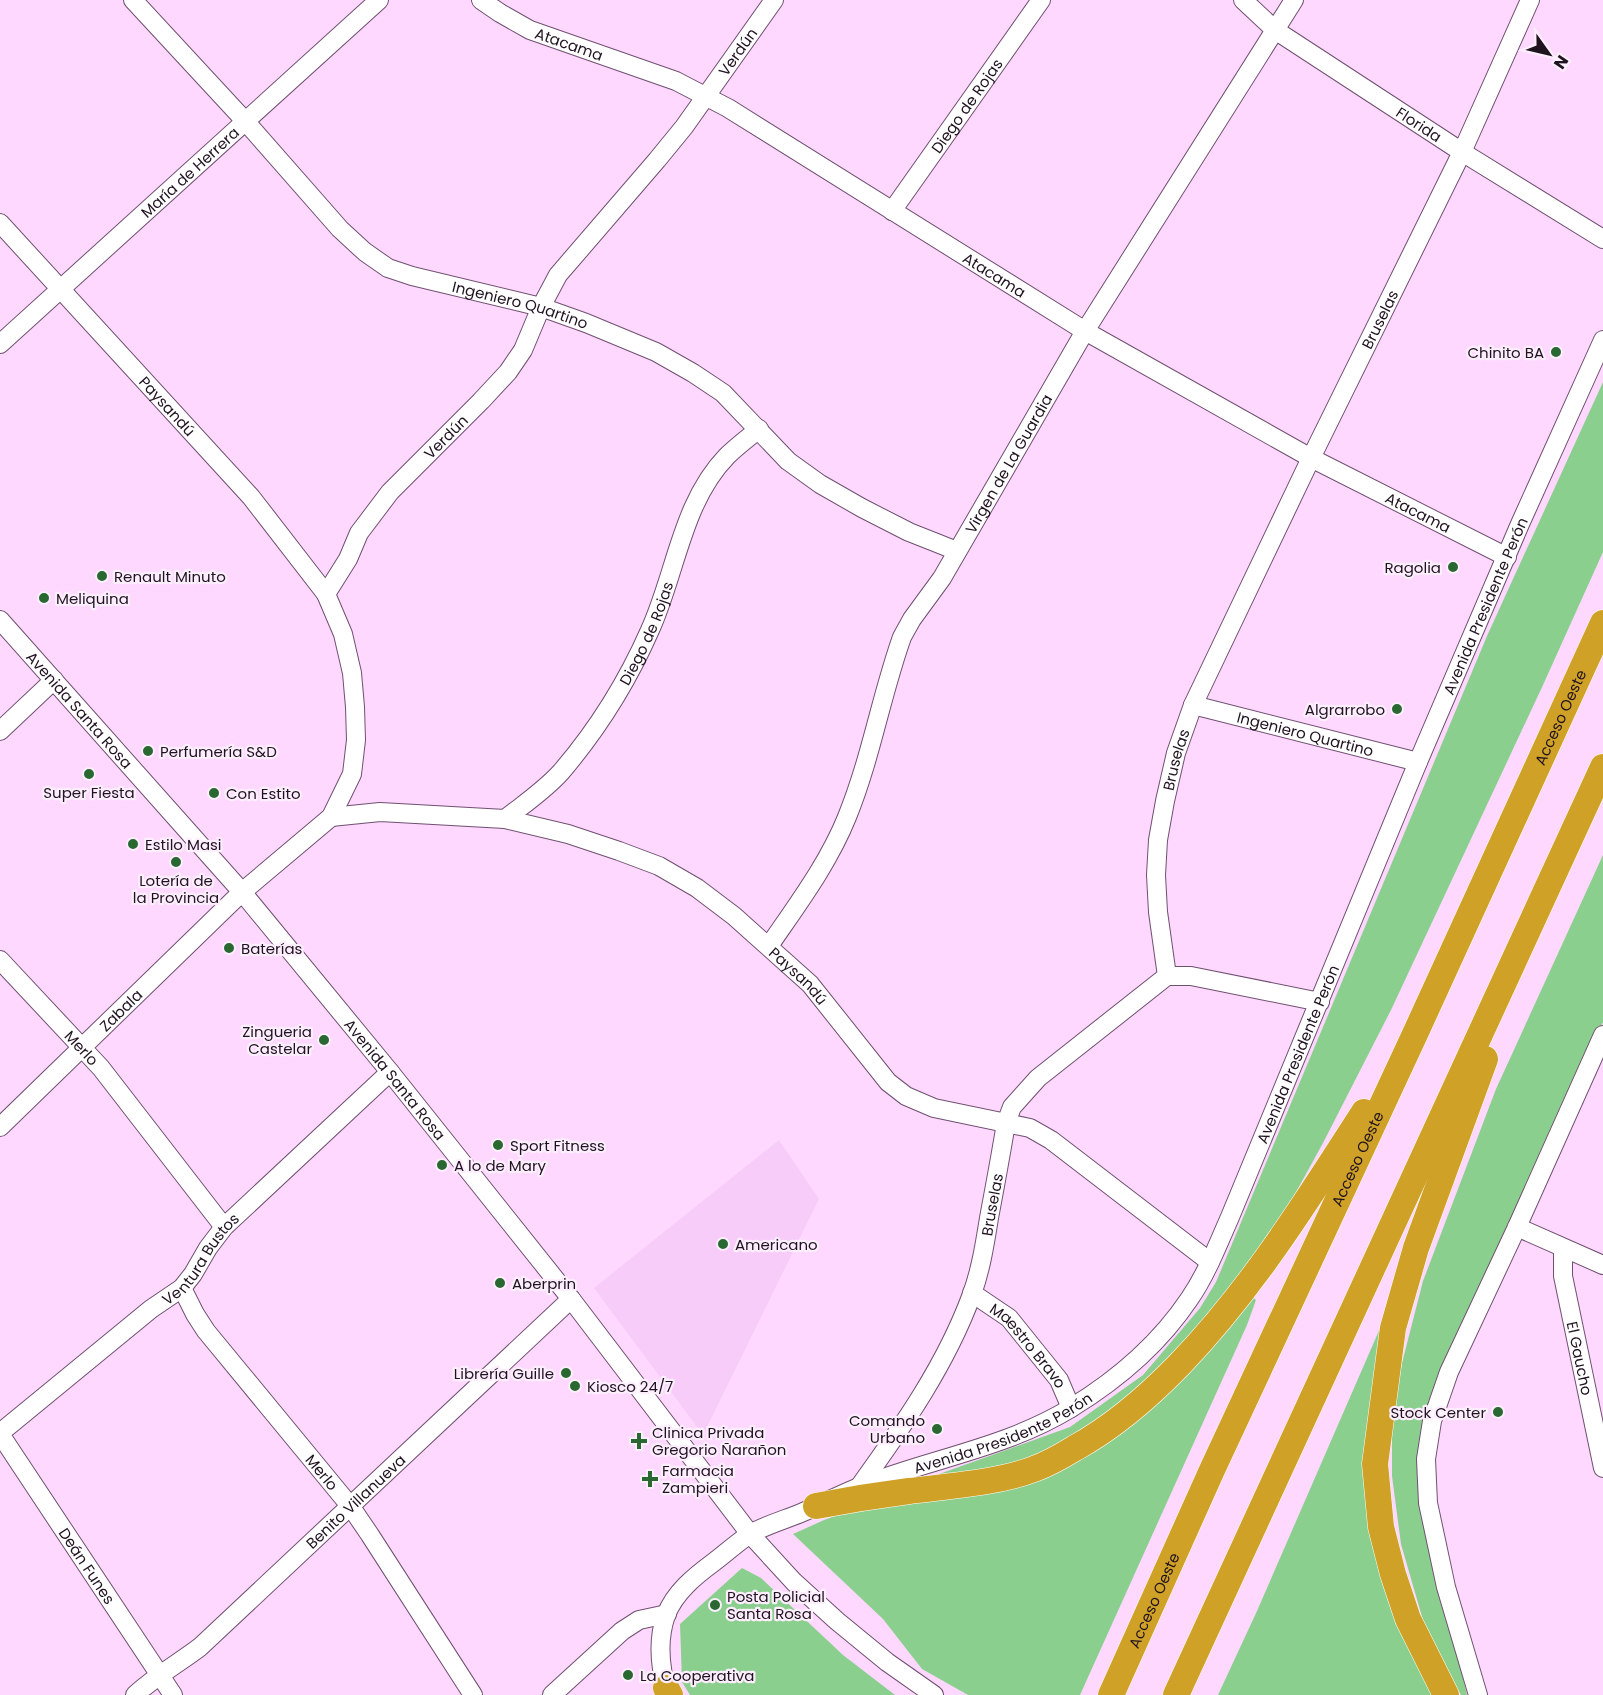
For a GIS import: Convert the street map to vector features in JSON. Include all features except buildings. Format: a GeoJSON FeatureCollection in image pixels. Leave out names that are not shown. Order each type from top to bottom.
{"type":"FeatureCollection","features":[{"type":"Feature","properties":{"kind":"highway","name":"Acceso Oeste"},"geometry":{"type":"LineString","coordinates":[[1111,1695],[1212,1470],[1603,623]]}},
{"type":"Feature","properties":{"kind":"highway"},"geometry":{"type":"LineString","coordinates":[[1176,1695],[1603,767]]}},
{"type":"Feature","properties":{"kind":"highway"},"geometry":{"type":"LineString","coordinates":[[1446,1695],[1408,1619],[1393,1574],[1381,1527],[1375,1464],[1393,1328],[1416,1248],[1548,888]]}},
{"type":"Feature","properties":{"kind":"highway"},"geometry":{"type":"LineString","coordinates":[[816,1506],[879,1494],[1012,1476],[1036,1469],[1096,1437],[1127,1414],[1187,1357],[1230,1307],[1287,1232],[1415,1034]]}},
{"type":"Feature","properties":{"kind":"street","name":"Ingeniero Quartino"},"geometry":{"type":"LineString","coordinates":[[134,0],[340,229],[365,252],[388,268],[412,276],[541,307],[656,352],[723,393],[788,461],[820,484],[909,532],[957,551]]}},
{"type":"Feature","properties":{"kind":"street","name":"María de Herrera"},"geometry":{"type":"LineString","coordinates":[[0,344],[379,0]]}},
{"type":"Feature","properties":{"kind":"street","name":"Atacama"},"geometry":{"type":"LineString","coordinates":[[481,0],[530,30],[676,81],[705,95],[1085,331],[1311,458],[1507,557]]}},
{"type":"Feature","properties":{"kind":"street","name":"Verdún"},"geometry":{"type":"LineString","coordinates":[[326,594],[348,559],[360,533],[390,492],[507,372],[523,350],[541,307],[558,275],[684,127],[774,0]]}},
{"type":"Feature","properties":{"kind":"street","name":"Diego de Rojas"},"geometry":{"type":"LineString","coordinates":[[892,211],[1041,0]]}},
{"type":"Feature","properties":{"kind":"street","name":"Florida"},"geometry":{"type":"LineString","coordinates":[[1243,0],[1275,30],[1461,152],[1603,239]]}},
{"type":"Feature","properties":{"kind":"street","name":"Virgen de La Guardia"},"geometry":{"type":"LineString","coordinates":[[769,946],[810,886],[846,818],[862,777],[902,637],[912,619],[942,578],[1085,331],[1294,0]]}},
{"type":"Feature","properties":{"kind":"street","name":"Bruselas"},"geometry":{"type":"LineString","coordinates":[[859,1487],[900,1431],[927,1388],[950,1346],[972,1293],[982,1260],[1006,1123],[1012,1107],[1038,1078],[1167,976],[1157,894],[1158,840],[1176,753],[1193,705],[1461,152],[1530,0]]}},
{"type":"Feature","properties":{"kind":"street","name":"Paysandú"},"geometry":{"type":"LineString","coordinates":[[0,223],[251,497],[326,594]]}},
{"type":"Feature","properties":{"kind":"street","name":"Avenida Presidente Perón"},"geometry":{"type":"LineString","coordinates":[[667,1614],[678,1594],[696,1575],[750,1534],[859,1487],[1030,1430],[1071,1408],[1118,1376],[1151,1347],[1172,1323],[1191,1297],[1210,1262],[1418,762],[1520,524],[1603,340]]}},
{"type":"Feature","properties":{"kind":"street","name":"Diego de Rojas"},"geometry":{"type":"LineString","coordinates":[[505,819],[560,774],[602,715],[628,674],[651,628],[694,506],[709,479],[727,456],[759,429]]}},
{"type":"Feature","properties":{"kind":"street"},"geometry":{"type":"LineString","coordinates":[[242,892],[331,817],[352,774],[357,740],[352,673],[343,634],[326,594]]}},
{"type":"Feature","properties":{"kind":"street","name":"Avenida Santa Rosa"},"geometry":{"type":"LineString","coordinates":[[0,620],[242,892],[390,1072],[571,1299],[750,1534],[794,1582],[837,1621],[887,1662],[934,1695]]}},
{"type":"Feature","properties":{"kind":"street"},"geometry":{"type":"LineString","coordinates":[[0,731],[54,680]]}},
{"type":"Feature","properties":{"kind":"street","name":"Ingeniero Quartino"},"geometry":{"type":"LineString","coordinates":[[1193,705],[1418,762]]}},
{"type":"Feature","properties":{"kind":"street","name":"Paysandú"},"geometry":{"type":"LineString","coordinates":[[331,817],[380,812],[505,819],[568,834],[619,850],[659,866],[697,888],[734,916],[810,984],[888,1082],[906,1096],[934,1108],[1030,1128],[1051,1140],[1210,1262]]}},
{"type":"Feature","properties":{"kind":"street","name":"Zabala"},"geometry":{"type":"LineString","coordinates":[[0,1127],[242,892]]}},
{"type":"Feature","properties":{"kind":"street","name":"Merlo"},"geometry":{"type":"LineString","coordinates":[[0,960],[101,1068],[224,1227]]}},
{"type":"Feature","properties":{"kind":"street"},"geometry":{"type":"LineString","coordinates":[[1167,976],[1191,976],[1320,1002]]}},
{"type":"Feature","properties":{"kind":"street"},"geometry":{"type":"LineString","coordinates":[[1478,1695],[1446,1587],[1428,1503],[1426,1459],[1432,1421],[1449,1372],[1603,1035]]}},
{"type":"Feature","properties":{"kind":"street","name":"Ventura Bustos"},"geometry":{"type":"LineString","coordinates":[[0,1434],[151,1309],[183,1288],[224,1227],[390,1072]]}},
{"type":"Feature","properties":{"kind":"street"},"geometry":{"type":"LineString","coordinates":[[1517,1227],[1603,1265]]}},
{"type":"Feature","properties":{"kind":"street","name":"El Gaucho"},"geometry":{"type":"LineString","coordinates":[[1563,1249],[1563,1276],[1603,1468]]}},
{"type":"Feature","properties":{"kind":"street","name":"Merlo"},"geometry":{"type":"LineString","coordinates":[[183,1288],[206,1332],[351,1507],[473,1695]]}},
{"type":"Feature","properties":{"kind":"street","name":"Maestro Bravo"},"geometry":{"type":"LineString","coordinates":[[972,1293],[1009,1318],[1059,1380],[1071,1408]]}},
{"type":"Feature","properties":{"kind":"street","name":"Benito Villanueva"},"geometry":{"type":"LineString","coordinates":[[135,1695],[146,1684],[161,1676],[200,1647],[571,1299]]}},
{"type":"Feature","properties":{"kind":"street","name":"Deán Funes"},"geometry":{"type":"LineString","coordinates":[[0,1434],[173,1695]]}},
{"type":"Feature","properties":{"kind":"street"},"geometry":{"type":"LineString","coordinates":[[552,1695],[622,1631],[639,1620],[667,1614],[660,1642],[662,1671],[668,1693]]}},
{"type":"Feature","properties":{"kind":"shaded area","name":"Americano"},"geometry":{"type":"Polygon","coordinates":[[[779,1140],[819,1199],[703,1435],[594,1288],[779,1140]]]}},
{"type":"Feature","properties":{"kind":"green space"},"geometry":{"type":"Polygon","coordinates":[[[1603,382],[1603,552],[1391,1010],[1323,1143],[1262,1254],[1201,1330],[1122,1406],[1043,1455],[999,1468],[914,1483],[1070,1427],[1143,1375],[1200,1308],[1216,1282],[1487,636],[1603,382]]]}},
{"type":"Feature","properties":{"kind":"green space"},"geometry":{"type":"Polygon","coordinates":[[[1603,855],[1603,1022],[1439,1375],[1418,1473],[1467,1695],[1461,1695],[1427,1634],[1401,1544],[1392,1476],[1392,1419],[1402,1363],[1423,1281],[1496,1089],[1603,855]]]}},
{"type":"Feature","properties":{"kind":"green space"},"geometry":{"type":"Polygon","coordinates":[[[1252,1297],[1256,1300],[1247,1325],[1080,1695],[968,1695],[922,1669],[883,1619],[793,1534],[865,1505],[997,1488],[1147,1410],[1225,1333],[1252,1297]]]}},
{"type":"Feature","properties":{"kind":"green space"},"geometry":{"type":"Polygon","coordinates":[[[1391,1303],[1366,1453],[1439,1695],[1218,1695],[1257,1611],[1391,1303]]]}},
{"type":"Feature","properties":{"kind":"green space"},"geometry":{"type":"Polygon","coordinates":[[[742,1568],[761,1578],[843,1655],[895,1695],[690,1695],[682,1682],[680,1624],[742,1568]]]}},
{"type":"Feature","properties":{"kind":"place","name":"Chinito BA"},"geometry":{"type":"Point","coordinates":[1556,352]}},
{"type":"Feature","properties":{"kind":"place","name":"Ragolia"},"geometry":{"type":"Point","coordinates":[1453,567]}},
{"type":"Feature","properties":{"kind":"place","name":"Renault Minuto"},"geometry":{"type":"Point","coordinates":[102,576]}},
{"type":"Feature","properties":{"kind":"place","name":"Meliquina"},"geometry":{"type":"Point","coordinates":[44,598]}},
{"type":"Feature","properties":{"kind":"place","name":"Algrarrobo"},"geometry":{"type":"Point","coordinates":[1397,709]}},
{"type":"Feature","properties":{"kind":"place","name":"Perfumería S&D"},"geometry":{"type":"Point","coordinates":[148,751]}},
{"type":"Feature","properties":{"kind":"place","name":"Super Fiesta"},"geometry":{"type":"Point","coordinates":[89,774]}},
{"type":"Feature","properties":{"kind":"place","name":"Con Estito"},"geometry":{"type":"Point","coordinates":[214,793]}},
{"type":"Feature","properties":{"kind":"place","name":"Estilo Masi"},"geometry":{"type":"Point","coordinates":[133,844]}},
{"type":"Feature","properties":{"kind":"place","name":"Lotería de la Provincia"},"geometry":{"type":"Point","coordinates":[176,862]}},
{"type":"Feature","properties":{"kind":"place","name":"Baterías"},"geometry":{"type":"Point","coordinates":[229,948]}},
{"type":"Feature","properties":{"kind":"place","name":"Zingueria Castelar"},"geometry":{"type":"Point","coordinates":[324,1040]}},
{"type":"Feature","properties":{"kind":"place","name":"Sport Fitness"},"geometry":{"type":"Point","coordinates":[498,1145]}},
{"type":"Feature","properties":{"kind":"place","name":"A lo de Mary"},"geometry":{"type":"Point","coordinates":[442,1165]}},
{"type":"Feature","properties":{"kind":"place","name":"Americano"},"geometry":{"type":"Point","coordinates":[723,1244]}},
{"type":"Feature","properties":{"kind":"place","name":"Aberprin"},"geometry":{"type":"Point","coordinates":[500,1283]}},
{"type":"Feature","properties":{"kind":"place","name":"Librería Guille"},"geometry":{"type":"Point","coordinates":[566,1373]}},
{"type":"Feature","properties":{"kind":"place","name":"Kiosco 24/7"},"geometry":{"type":"Point","coordinates":[575,1386]}},
{"type":"Feature","properties":{"kind":"place","name":"Stock Center"},"geometry":{"type":"Point","coordinates":[1498,1412]}},
{"type":"Feature","properties":{"kind":"place","name":"Comando Urbano"},"geometry":{"type":"Point","coordinates":[937,1429]}},
{"type":"Feature","properties":{"kind":"place","name":"Clinica Privada Gregorio Ñarañon"},"geometry":{"type":"Point","coordinates":[639,1441]}},
{"type":"Feature","properties":{"kind":"place","name":"Farmacia Zampieri"},"geometry":{"type":"Point","coordinates":[650,1479]}},
{"type":"Feature","properties":{"kind":"place","name":"Posta Policial Santa Rosa"},"geometry":{"type":"Point","coordinates":[715,1605]}},
{"type":"Feature","properties":{"kind":"place","name":"La Cooperativa"},"geometry":{"type":"Point","coordinates":[628,1675]}}]}
